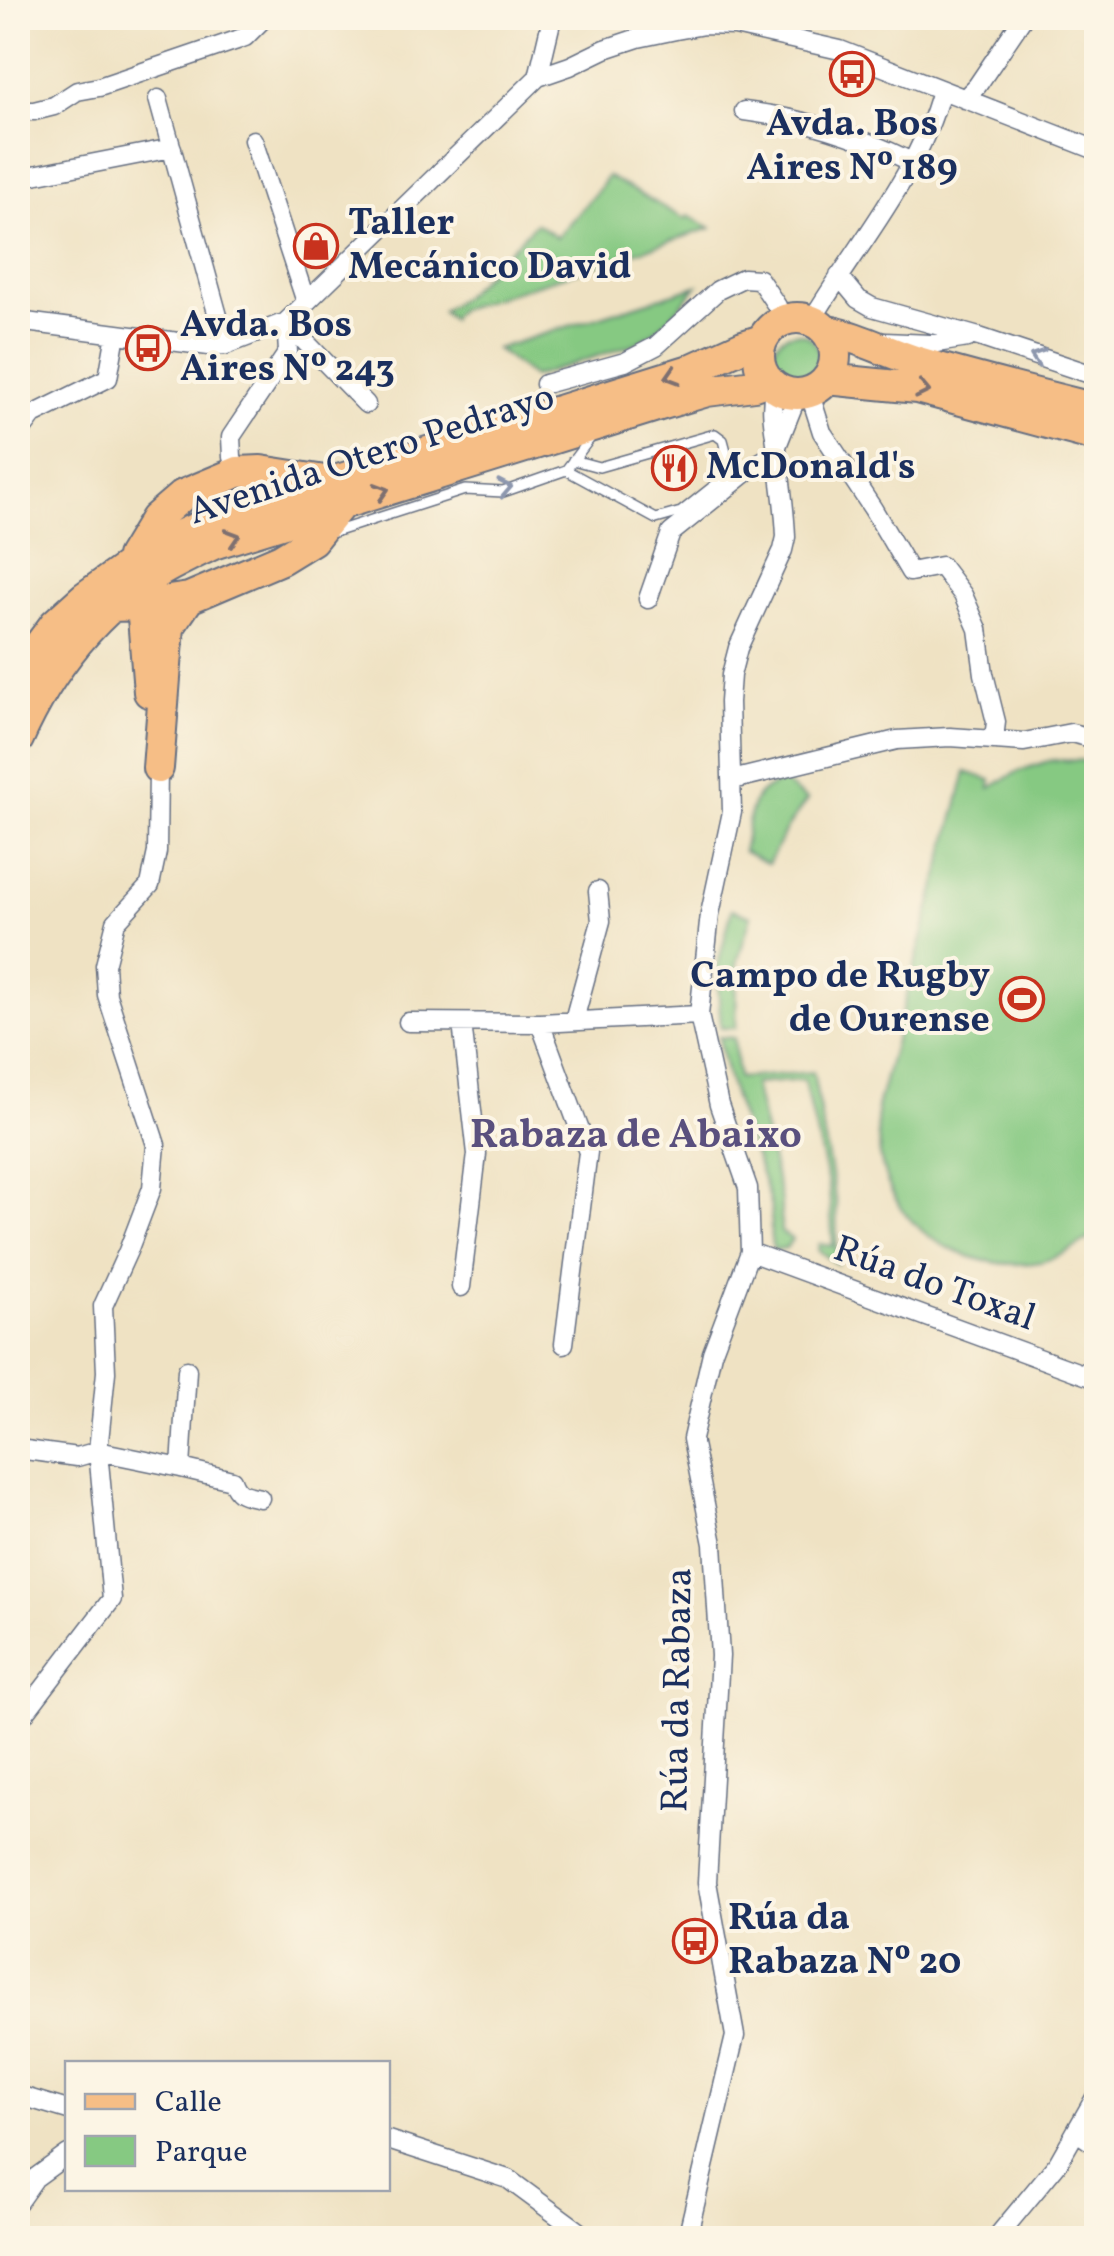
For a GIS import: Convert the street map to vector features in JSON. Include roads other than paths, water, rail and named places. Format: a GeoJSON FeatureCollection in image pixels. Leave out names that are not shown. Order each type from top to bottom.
{"type":"FeatureCollection","features":[{"type":"Feature","properties":{"kind":"main road"},"geometry":{"type":"LineString","coordinates":[[796,328],[835,354],[834,363],[795,386],[759,361],[796,328],[844,334],[955,373],[1096,410]]}},
{"type":"Feature","properties":{"kind":"main road","name":"Avenida Otero Pedrayo"},"geometry":{"type":"LineString","coordinates":[[18,739],[85,597],[126,566],[175,550],[223,516],[285,509],[337,493],[690,370],[796,328]]}},
{"type":"Feature","properties":{"kind":"main road","name":"Avenida Otero Pedrayo"},"geometry":{"type":"LineString","coordinates":[[337,493],[601,424],[707,391],[754,385],[917,388],[1096,436]]}},
{"type":"Feature","properties":{"kind":"main road"},"geometry":{"type":"LineString","coordinates":[[250,471],[285,509],[281,559]]}},
{"type":"Feature","properties":{"kind":"main road"},"geometry":{"type":"LineString","coordinates":[[126,566],[155,518],[182,495],[250,471],[337,493],[312,540],[281,559],[190,598],[127,606],[158,768]]}},
{"type":"Feature","properties":{"kind":"main road"},"geometry":{"type":"LineString","coordinates":[[182,495],[175,550],[187,575],[225,582]]}},
{"type":"Feature","properties":{"kind":"main road","name":"Avenida Otero Pedrayo"},"geometry":{"type":"LineString","coordinates":[[18,679],[26,663],[67,632],[127,606],[175,550]]}},
{"type":"Feature","properties":{"kind":"main road"},"geometry":{"type":"LineString","coordinates":[[158,768],[169,627],[190,598]]}},
{"type":"Feature","properties":{"kind":"street"},"geometry":{"type":"LineString","coordinates":[[18,110],[54,106],[77,90],[100,87],[245,37],[264,18]]}},
{"type":"Feature","properties":{"kind":"street"},"geometry":{"type":"LineString","coordinates":[[538,76],[552,18]]}},
{"type":"Feature","properties":{"kind":"street"},"geometry":{"type":"LineString","coordinates":[[964,99],[1023,18]]}},
{"type":"Feature","properties":{"kind":"street"},"geometry":{"type":"LineString","coordinates":[[18,321],[209,346],[226,345],[286,322],[538,76],[638,38],[704,25],[736,26],[840,50],[1096,150]]}},
{"type":"Feature","properties":{"kind":"street"},"geometry":{"type":"LineString","coordinates":[[796,328],[840,276],[912,162],[941,90]]}},
{"type":"Feature","properties":{"kind":"street"},"geometry":{"type":"LineString","coordinates":[[158,99],[226,345]]}},
{"type":"Feature","properties":{"kind":"street"},"geometry":{"type":"LineString","coordinates":[[744,111],[832,128],[912,162]]}},
{"type":"Feature","properties":{"kind":"street"},"geometry":{"type":"LineString","coordinates":[[253,140],[306,302]]}},
{"type":"Feature","properties":{"kind":"street"},"geometry":{"type":"LineString","coordinates":[[18,178],[172,148]]}},
{"type":"Feature","properties":{"kind":"street"},"geometry":{"type":"LineString","coordinates":[[840,276],[858,299],[872,307],[1096,376]]}},
{"type":"Feature","properties":{"kind":"street","name":"Avenida Otero Pedrayo"},"geometry":{"type":"LineString","coordinates":[[545,384],[624,362],[656,346],[718,290],[743,278],[759,279],[796,328]]}},
{"type":"Feature","properties":{"kind":"street"},"geometry":{"type":"LineString","coordinates":[[286,322],[366,404]]}},
{"type":"Feature","properties":{"kind":"street"},"geometry":{"type":"LineString","coordinates":[[250,471],[232,456],[231,437],[288,352],[286,322]]}},
{"type":"Feature","properties":{"kind":"street"},"geometry":{"type":"LineString","coordinates":[[18,445],[21,431],[32,415],[108,378],[116,334]]}},
{"type":"Feature","properties":{"kind":"street"},"geometry":{"type":"LineString","coordinates":[[870,345],[890,341],[930,344],[979,337]]}},
{"type":"Feature","properties":{"kind":"street"},"geometry":{"type":"LineString","coordinates":[[648,599],[671,533],[777,450],[795,386]]}},
{"type":"Feature","properties":{"kind":"street"},"geometry":{"type":"LineString","coordinates":[[795,386],[910,572],[941,566],[963,594],[978,628],[996,722],[994,738]]}},
{"type":"Feature","properties":{"kind":"street","name":"Rúa da Rabaza"},"geometry":{"type":"LineString","coordinates":[[686,2238],[735,2036],[707,1882],[720,1656],[713,1544],[692,1439],[712,1354],[750,1252],[748,1188],[719,1105],[698,1015],[710,914],[732,812],[731,675],[738,648],[786,536],[777,450]]}},
{"type":"Feature","properties":{"kind":"street"},"geometry":{"type":"LineString","coordinates":[[732,780],[897,740],[950,737],[1024,742],[1071,733],[1096,738]]}},
{"type":"Feature","properties":{"kind":"street"},"geometry":{"type":"LineString","coordinates":[[18,1722],[112,1599],[98,1451],[106,1372],[104,1306],[152,1188],[156,1145],[107,996],[105,965],[116,922],[150,884],[157,852],[158,768]]}},
{"type":"Feature","properties":{"kind":"street"},"geometry":{"type":"LineString","coordinates":[[574,1020],[601,921],[598,891]]}},
{"type":"Feature","properties":{"kind":"street"},"geometry":{"type":"LineString","coordinates":[[408,1022],[540,1023],[698,1015]]}},
{"type":"Feature","properties":{"kind":"street"},"geometry":{"type":"LineString","coordinates":[[461,1287],[477,1154],[462,1023]]}},
{"type":"Feature","properties":{"kind":"street"},"geometry":{"type":"LineString","coordinates":[[540,1023],[588,1152],[564,1344]]}},
{"type":"Feature","properties":{"kind":"street","name":"Rúa do Toxal"},"geometry":{"type":"LineString","coordinates":[[750,1252],[1096,1379]]}},
{"type":"Feature","properties":{"kind":"street"},"geometry":{"type":"LineString","coordinates":[[180,1468],[187,1370]]}},
{"type":"Feature","properties":{"kind":"street"},"geometry":{"type":"LineString","coordinates":[[18,1449],[77,1457],[98,1451],[232,1480],[236,1490],[260,1498]]}},
{"type":"Feature","properties":{"kind":"street"},"geometry":{"type":"LineString","coordinates":[[18,2095],[65,2109]]}},
{"type":"Feature","properties":{"kind":"street"},"geometry":{"type":"LineString","coordinates":[[996,2238],[1058,2163],[1096,2096]]}},
{"type":"Feature","properties":{"kind":"street"},"geometry":{"type":"LineString","coordinates":[[1076,2132],[1096,2145]]}},
{"type":"Feature","properties":{"kind":"street"},"geometry":{"type":"LineString","coordinates":[[390,2141],[508,2179],[588,2238]]}},
{"type":"Feature","properties":{"kind":"street"},"geometry":{"type":"LineString","coordinates":[[18,2202],[36,2178],[65,2156]]}},
{"type":"Feature","properties":{"kind":"lane"},"geometry":{"type":"LineString","coordinates":[[312,540],[464,490],[503,492],[566,470],[601,424]]}},
{"type":"Feature","properties":{"kind":"lane"},"geometry":{"type":"LineString","coordinates":[[566,470],[656,519],[681,512],[725,477],[730,466],[723,440],[715,434],[599,467],[573,460]]}},
{"type":"Feature","properties":{"kind":"place","name":"Avda. Bos Aires Nº 189"},"geometry":{"type":"Point","coordinates":[852,74]}},
{"type":"Feature","properties":{"kind":"place","name":"Taller Mecánico David"},"geometry":{"type":"Point","coordinates":[316,246]}},
{"type":"Feature","properties":{"kind":"place","name":"Avda. Bos Aires Nº 243"},"geometry":{"type":"Point","coordinates":[148,348]}},
{"type":"Feature","properties":{"kind":"place","name":"McDonald's"},"geometry":{"type":"Point","coordinates":[674,468]}},
{"type":"Feature","properties":{"kind":"place","name":"Campo de Rugby de Ourense"},"geometry":{"type":"Point","coordinates":[1022,999]}},
{"type":"Feature","properties":{"kind":"place","name":"Rúa da Rabaza Nº 20"},"geometry":{"type":"Point","coordinates":[695,1941]}},
{"type":"Feature","properties":{"kind":"district","name":"Rabaza de Abaixo"},"geometry":{"type":"Point","coordinates":[636,1137]}}]}
